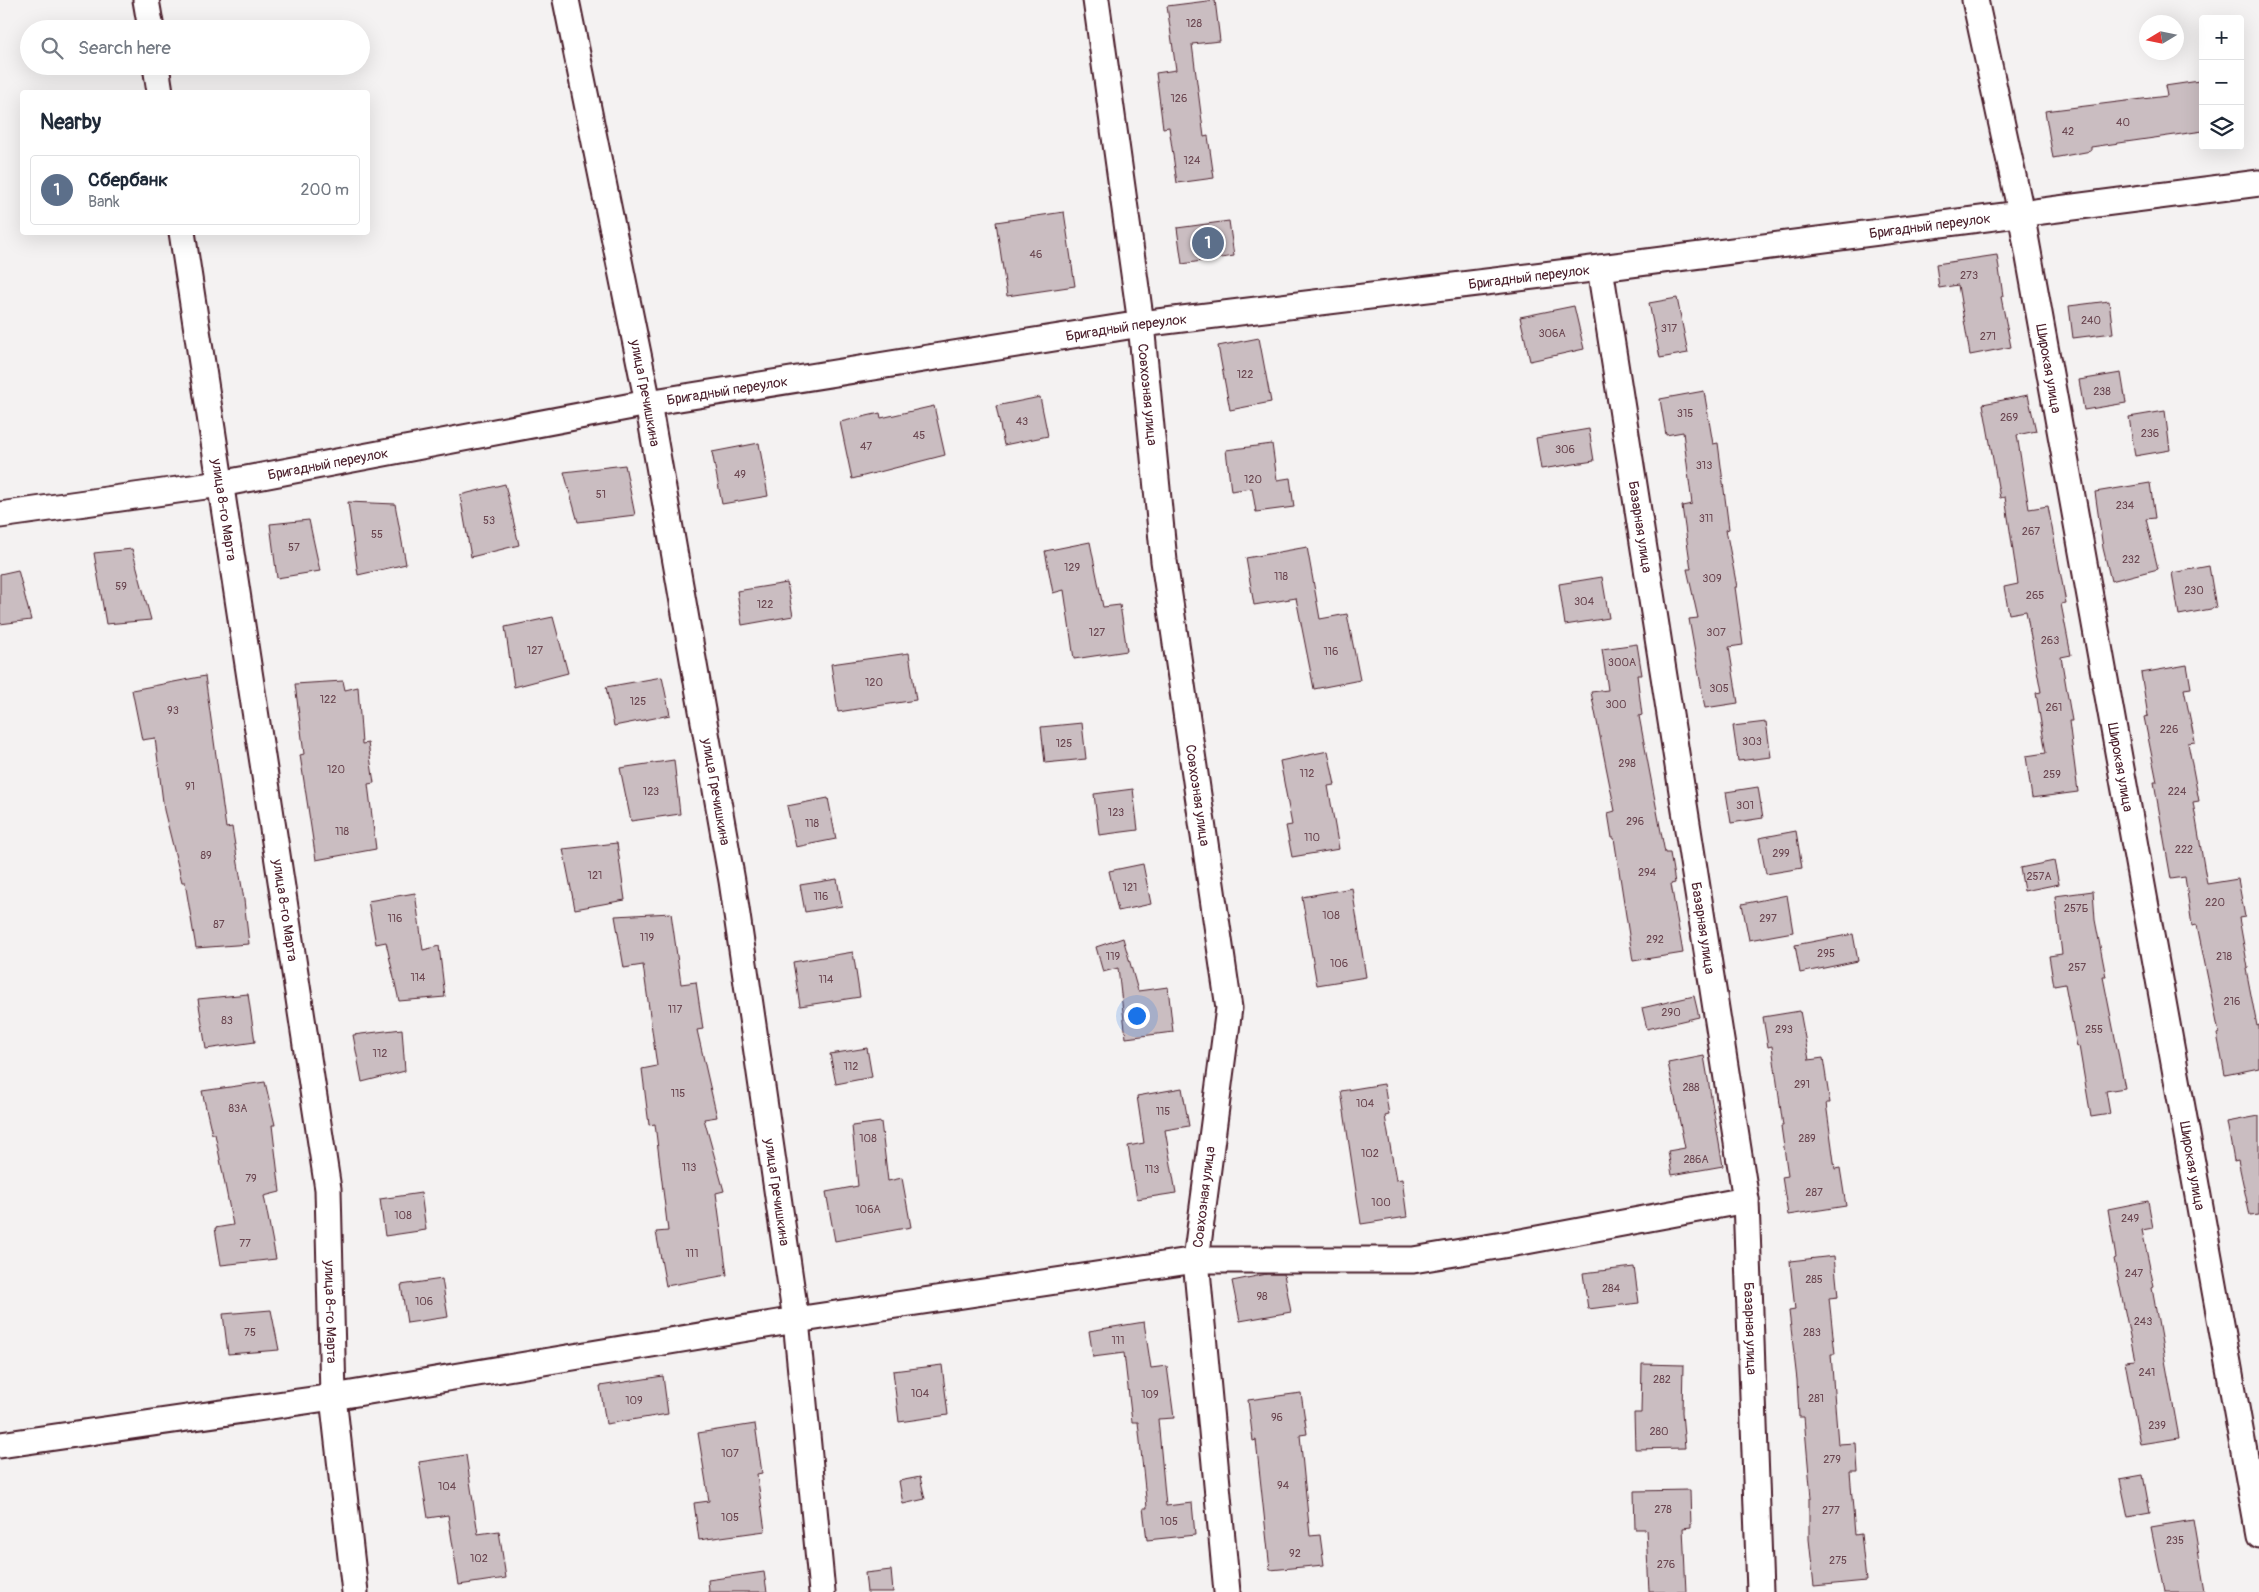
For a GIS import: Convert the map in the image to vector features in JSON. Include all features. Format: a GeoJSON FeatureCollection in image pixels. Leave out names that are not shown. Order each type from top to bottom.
{"type":"FeatureCollection","features":[{"type":"Feature","properties":{"kind":"street"},"geometry":{"type":"LineString","coordinates":[[146,0],[149,20]]}},
{"type":"Feature","properties":{"kind":"street","name":"улица Гречишкина"},"geometry":{"type":"LineString","coordinates":[[566,0],[648,402],[732,880],[796,1320],[822,1592]]}},
{"type":"Feature","properties":{"kind":"street","name":"Совхозная улица"},"geometry":{"type":"LineString","coordinates":[[1096,0],[1141,324],[1164,561],[1229,1008],[1196,1260],[1227,1592]]}},
{"type":"Feature","properties":{"kind":"street","name":"Широкая улица"},"geometry":{"type":"LineString","coordinates":[[1974,0],[2021,213],[2259,1535]]}},
{"type":"Feature","properties":{"kind":"street"},"geometry":{"type":"LineString","coordinates":[[157,75],[160,90]]}},
{"type":"Feature","properties":{"kind":"street","name":"Бригадный переулок"},"geometry":{"type":"LineString","coordinates":[[0,516],[220,484],[648,402],[1141,324],[1600,268],[2259,182]]}},
{"type":"Feature","properties":{"kind":"street","name":"улица 8-го Марта"},"geometry":{"type":"LineString","coordinates":[[182,235],[328,1189],[333,1397],[355,1592]]}},
{"type":"Feature","properties":{"kind":"street","name":"Базарная улица"},"geometry":{"type":"LineString","coordinates":[[1600,268],[1746,1200],[1760,1592]]}},
{"type":"Feature","properties":{"kind":"street"},"geometry":{"type":"LineString","coordinates":[[0,1445],[333,1397],[796,1320],[1196,1260],[1413,1260],[1746,1200]]}},
{"type":"Feature","properties":{"kind":"building"},"geometry":{"type":"Polygon","coordinates":[[[1215,0],[1220,41],[1192,44],[1204,137],[1208,136],[1214,178],[1177,183],[1169,127],[1163,128],[1156,73],[1176,70],[1167,6],[1215,0]]]}},
{"type":"Feature","properties":{"kind":"building"},"geometry":{"type":"Polygon","coordinates":[[[2199,81],[2199,132],[2091,147],[2091,151],[2053,158],[2045,111],[2167,96],[2165,86],[2199,81]]]}},
{"type":"Feature","properties":{"kind":"building"},"geometry":{"type":"Polygon","coordinates":[[[1064,212],[1075,286],[1007,296],[996,222],[1064,212]]]}},
{"type":"Feature","properties":{"kind":"building"},"geometry":{"type":"Polygon","coordinates":[[[1229,221],[1234,256],[1182,264],[1177,228],[1229,221]]]}},
{"type":"Feature","properties":{"kind":"building"},"geometry":{"type":"Polygon","coordinates":[[[1997,255],[2003,296],[2001,297],[2011,347],[1970,355],[1958,285],[1939,288],[1936,264],[1997,255]]]}},
{"type":"Feature","properties":{"kind":"building"},"geometry":{"type":"Polygon","coordinates":[[[1677,298],[1688,353],[1660,358],[1649,303],[1677,298]]]}},
{"type":"Feature","properties":{"kind":"building"},"geometry":{"type":"Polygon","coordinates":[[[2109,301],[2113,333],[2073,338],[2069,306],[2109,301]]]}},
{"type":"Feature","properties":{"kind":"building"},"geometry":{"type":"Polygon","coordinates":[[[1574,306],[1584,349],[1530,361],[1520,317],[1574,306]]]}},
{"type":"Feature","properties":{"kind":"building"},"geometry":{"type":"Polygon","coordinates":[[[1259,338],[1271,402],[1230,410],[1218,346],[1259,338]]]}},
{"type":"Feature","properties":{"kind":"building"},"geometry":{"type":"Polygon","coordinates":[[[2121,373],[2126,403],[2084,410],[2079,380],[2121,373]]]}},
{"type":"Feature","properties":{"kind":"building"},"geometry":{"type":"Polygon","coordinates":[[[1704,391],[1713,444],[1718,443],[1729,529],[1726,530],[1737,587],[1735,587],[1743,645],[1729,647],[1738,703],[1705,708],[1689,619],[1698,618],[1687,569],[1691,569],[1682,506],[1692,504],[1683,432],[1666,435],[1660,399],[1704,391]]]}},
{"type":"Feature","properties":{"kind":"building"},"geometry":{"type":"Polygon","coordinates":[[[2028,395],[2036,431],[2017,435],[2029,509],[2048,506],[2066,603],[2061,604],[2071,655],[2061,657],[2072,721],[2069,721],[2078,792],[2032,798],[2026,756],[2046,753],[2036,693],[2041,692],[2026,611],[2009,614],[2004,587],[2018,584],[2005,497],[2000,498],[1983,404],[2028,395]]]}},
{"type":"Feature","properties":{"kind":"building"},"geometry":{"type":"Polygon","coordinates":[[[1040,397],[1048,436],[1004,445],[996,406],[1040,397]]]}},
{"type":"Feature","properties":{"kind":"building"},"geometry":{"type":"Polygon","coordinates":[[[934,406],[945,455],[852,479],[840,422],[880,413],[881,418],[934,406]]]}},
{"type":"Feature","properties":{"kind":"building"},"geometry":{"type":"Polygon","coordinates":[[[2165,411],[2170,450],[2135,456],[2129,417],[2165,411]]]}},
{"type":"Feature","properties":{"kind":"building"},"geometry":{"type":"Polygon","coordinates":[[[1589,429],[1594,461],[1541,469],[1536,438],[1589,429]]]}},
{"type":"Feature","properties":{"kind":"building"},"geometry":{"type":"Polygon","coordinates":[[[759,443],[768,496],[722,504],[712,452],[759,443]]]}},
{"type":"Feature","properties":{"kind":"building"},"geometry":{"type":"Polygon","coordinates":[[[1272,444],[1277,480],[1290,478],[1294,507],[1256,512],[1252,488],[1231,491],[1226,450],[1272,444]]]}},
{"type":"Feature","properties":{"kind":"building"},"geometry":{"type":"Polygon","coordinates":[[[625,465],[635,515],[578,522],[564,472],[625,465]]]}},
{"type":"Feature","properties":{"kind":"building"},"geometry":{"type":"Polygon","coordinates":[[[2150,483],[2155,518],[2146,519],[2158,569],[2111,581],[2103,548],[2095,492],[2150,483]]]}},
{"type":"Feature","properties":{"kind":"building"},"geometry":{"type":"Polygon","coordinates":[[[505,484],[519,545],[471,557],[460,495],[505,484]]]}},
{"type":"Feature","properties":{"kind":"building"},"geometry":{"type":"Polygon","coordinates":[[[348,502],[395,504],[406,564],[358,575],[348,502]]]}},
{"type":"Feature","properties":{"kind":"building"},"geometry":{"type":"Polygon","coordinates":[[[309,520],[320,571],[277,578],[270,524],[309,520]]]}},
{"type":"Feature","properties":{"kind":"building"},"geometry":{"type":"Polygon","coordinates":[[[1090,542],[1103,607],[1120,605],[1127,651],[1074,659],[1064,590],[1053,593],[1045,551],[1090,542]]]}},
{"type":"Feature","properties":{"kind":"building"},"geometry":{"type":"Polygon","coordinates":[[[1307,547],[1320,619],[1347,614],[1360,680],[1314,689],[1296,598],[1254,605],[1246,558],[1307,547]]]}},
{"type":"Feature","properties":{"kind":"building"},"geometry":{"type":"Polygon","coordinates":[[[132,549],[151,620],[106,624],[94,553],[132,549]]]}},
{"type":"Feature","properties":{"kind":"building"},"geometry":{"type":"Polygon","coordinates":[[[2209,566],[2216,608],[2179,615],[2172,573],[2209,566]]]}},
{"type":"Feature","properties":{"kind":"building"},"geometry":{"type":"Polygon","coordinates":[[[18,570],[31,620],[0,624],[0,574],[18,570]]]}},
{"type":"Feature","properties":{"kind":"building"},"geometry":{"type":"Polygon","coordinates":[[[1602,577],[1609,618],[1565,625],[1559,584],[1602,577]]]}},
{"type":"Feature","properties":{"kind":"building"},"geometry":{"type":"Polygon","coordinates":[[[787,583],[793,616],[742,625],[737,591],[787,583]]]}},
{"type":"Feature","properties":{"kind":"building"},"geometry":{"type":"Polygon","coordinates":[[[553,617],[568,673],[514,687],[505,627],[553,617]]]}},
{"type":"Feature","properties":{"kind":"building"},"geometry":{"type":"Polygon","coordinates":[[[1637,644],[1642,675],[1637,675],[1642,715],[1639,716],[1665,853],[1670,853],[1675,883],[1671,884],[1683,953],[1633,961],[1614,838],[1612,838],[1608,813],[1615,811],[1591,692],[1608,690],[1602,649],[1637,644]]]}},
{"type":"Feature","properties":{"kind":"building"},"geometry":{"type":"Polygon","coordinates":[[[909,653],[916,700],[838,712],[831,664],[909,653]]]}},
{"type":"Feature","properties":{"kind":"building"},"geometry":{"type":"Polygon","coordinates":[[[2187,665],[2191,688],[2184,689],[2195,742],[2188,743],[2199,801],[2193,802],[2207,884],[2238,879],[2245,917],[2239,918],[2248,968],[2246,969],[2257,1026],[2259,1025],[2259,1068],[2225,1075],[2217,1034],[2219,1033],[2197,925],[2192,926],[2185,877],[2171,879],[2154,782],[2157,782],[2144,717],[2148,716],[2141,673],[2187,665]]]}},
{"type":"Feature","properties":{"kind":"building"},"geometry":{"type":"Polygon","coordinates":[[[205,676],[226,828],[232,827],[249,944],[196,948],[185,882],[182,882],[164,810],[155,738],[142,740],[132,690],[205,676]]]}},
{"type":"Feature","properties":{"kind":"building"},"geometry":{"type":"Polygon","coordinates":[[[662,677],[670,715],[614,726],[606,687],[662,677]]]}},
{"type":"Feature","properties":{"kind":"building"},"geometry":{"type":"Polygon","coordinates":[[[343,681],[345,690],[358,687],[362,744],[368,743],[374,783],[368,784],[376,849],[316,860],[300,755],[304,754],[295,684],[343,681]]]}},
{"type":"Feature","properties":{"kind":"building"},"geometry":{"type":"Polygon","coordinates":[[[1766,722],[1771,757],[1738,761],[1733,726],[1766,722]]]}},
{"type":"Feature","properties":{"kind":"building"},"geometry":{"type":"Polygon","coordinates":[[[1082,723],[1086,759],[1045,763],[1041,727],[1082,723]]]}},
{"type":"Feature","properties":{"kind":"building"},"geometry":{"type":"Polygon","coordinates":[[[1328,751],[1335,785],[1328,786],[1339,849],[1292,857],[1286,826],[1292,825],[1280,761],[1328,751]]]}},
{"type":"Feature","properties":{"kind":"building"},"geometry":{"type":"Polygon","coordinates":[[[674,760],[680,814],[631,821],[620,768],[674,760]]]}},
{"type":"Feature","properties":{"kind":"building"},"geometry":{"type":"Polygon","coordinates":[[[1758,787],[1763,818],[1731,823],[1726,792],[1758,787]]]}},
{"type":"Feature","properties":{"kind":"building"},"geometry":{"type":"Polygon","coordinates":[[[1133,789],[1138,830],[1099,835],[1094,794],[1133,789]]]}},
{"type":"Feature","properties":{"kind":"building"},"geometry":{"type":"Polygon","coordinates":[[[828,798],[836,839],[796,847],[787,806],[828,798]]]}},
{"type":"Feature","properties":{"kind":"building"},"geometry":{"type":"Polygon","coordinates":[[[1796,831],[1802,868],[1766,874],[1759,838],[1796,831]]]}},
{"type":"Feature","properties":{"kind":"building"},"geometry":{"type":"Polygon","coordinates":[[[617,843],[625,900],[575,909],[563,849],[617,843]]]}},
{"type":"Feature","properties":{"kind":"building"},"geometry":{"type":"Polygon","coordinates":[[[2054,861],[2059,884],[2024,891],[2020,868],[2054,861]]]}},
{"type":"Feature","properties":{"kind":"building"},"geometry":{"type":"Polygon","coordinates":[[[1143,864],[1151,904],[1118,911],[1109,871],[1143,864]]]}},
{"type":"Feature","properties":{"kind":"building"},"geometry":{"type":"Polygon","coordinates":[[[837,879],[842,906],[805,912],[800,885],[837,879]]]}},
{"type":"Feature","properties":{"kind":"building"},"geometry":{"type":"Polygon","coordinates":[[[1352,888],[1366,977],[1317,985],[1302,897],[1352,888]]]}},
{"type":"Feature","properties":{"kind":"building"},"geometry":{"type":"Polygon","coordinates":[[[2093,891],[2095,920],[2106,977],[2103,977],[2125,1088],[2106,1091],[2110,1114],[2091,1117],[2079,1046],[2077,1047],[2065,984],[2054,986],[2049,956],[2062,954],[2055,896],[2093,891]]]}},
{"type":"Feature","properties":{"kind":"building"},"geometry":{"type":"Polygon","coordinates":[[[415,893],[423,950],[439,946],[445,997],[399,1001],[386,942],[376,944],[368,901],[415,893]]]}},
{"type":"Feature","properties":{"kind":"building"},"geometry":{"type":"Polygon","coordinates":[[[1787,895],[1793,932],[1749,940],[1742,904],[1787,895]]]}},
{"type":"Feature","properties":{"kind":"building"},"geometry":{"type":"Polygon","coordinates":[[[671,913],[681,984],[696,982],[703,1029],[697,1030],[717,1117],[704,1119],[724,1191],[716,1193],[727,1275],[666,1286],[656,1232],[668,1231],[655,1124],[649,1125],[642,1069],[657,1066],[643,965],[624,968],[615,916],[671,913]]]}},
{"type":"Feature","properties":{"kind":"building"},"geometry":{"type":"Polygon","coordinates":[[[1853,934],[1858,961],[1800,973],[1795,945],[1853,934]]]}},
{"type":"Feature","properties":{"kind":"building"},"geometry":{"type":"Polygon","coordinates":[[[1123,938],[1138,991],[1168,987],[1173,1032],[1126,1038],[1118,968],[1103,972],[1096,947],[1123,938]]]}},
{"type":"Feature","properties":{"kind":"building"},"geometry":{"type":"Polygon","coordinates":[[[853,952],[860,997],[800,1006],[793,962],[853,952]]]}},
{"type":"Feature","properties":{"kind":"building"},"geometry":{"type":"Polygon","coordinates":[[[248,994],[255,1042],[206,1049],[198,999],[248,994]]]}},
{"type":"Feature","properties":{"kind":"building"},"geometry":{"type":"Polygon","coordinates":[[[1694,996],[1699,1017],[1647,1029],[1642,1008],[1694,996]]]}},
{"type":"Feature","properties":{"kind":"building"},"geometry":{"type":"Polygon","coordinates":[[[1800,1011],[1809,1060],[1823,1058],[1830,1103],[1826,1103],[1835,1169],[1840,1168],[1846,1206],[1788,1215],[1782,1177],[1788,1176],[1781,1126],[1783,1126],[1772,1046],[1768,1047],[1763,1017],[1800,1011]]]}},
{"type":"Feature","properties":{"kind":"building"},"geometry":{"type":"Polygon","coordinates":[[[402,1029],[405,1071],[362,1082],[353,1035],[402,1029]]]}},
{"type":"Feature","properties":{"kind":"building"},"geometry":{"type":"Polygon","coordinates":[[[867,1048],[872,1077],[836,1084],[830,1054],[867,1048]]]}},
{"type":"Feature","properties":{"kind":"building"},"geometry":{"type":"Polygon","coordinates":[[[1704,1056],[1723,1166],[1672,1175],[1668,1151],[1685,1148],[1668,1063],[1704,1056]]]}},
{"type":"Feature","properties":{"kind":"building"},"geometry":{"type":"Polygon","coordinates":[[[265,1082],[275,1125],[272,1125],[280,1192],[264,1196],[276,1259],[221,1265],[215,1228],[233,1225],[215,1134],[212,1134],[202,1091],[265,1082]]]}},
{"type":"Feature","properties":{"kind":"building"},"geometry":{"type":"Polygon","coordinates":[[[1384,1084],[1389,1115],[1385,1116],[1396,1180],[1402,1179],[1407,1217],[1361,1224],[1341,1091],[1384,1084]]]}},
{"type":"Feature","properties":{"kind":"building"},"geometry":{"type":"Polygon","coordinates":[[[1182,1088],[1189,1126],[1165,1130],[1176,1193],[1137,1199],[1128,1146],[1144,1143],[1137,1096],[1182,1088]]]}},
{"type":"Feature","properties":{"kind":"building"},"geometry":{"type":"Polygon","coordinates":[[[2259,1116],[2259,1215],[2250,1216],[2238,1160],[2234,1161],[2227,1122],[2259,1116]]]}},
{"type":"Feature","properties":{"kind":"building"},"geometry":{"type":"Polygon","coordinates":[[[881,1122],[888,1181],[902,1178],[911,1227],[835,1241],[826,1192],[858,1186],[852,1126],[881,1122]]]}},
{"type":"Feature","properties":{"kind":"building"},"geometry":{"type":"Polygon","coordinates":[[[421,1193],[426,1230],[385,1236],[380,1199],[421,1193]]]}},
{"type":"Feature","properties":{"kind":"building"},"geometry":{"type":"Polygon","coordinates":[[[2148,1201],[2153,1228],[2142,1230],[2154,1287],[2152,1288],[2179,1438],[2140,1444],[2125,1361],[2135,1360],[2114,1259],[2116,1258],[2108,1209],[2148,1201]]]}},
{"type":"Feature","properties":{"kind":"building"},"geometry":{"type":"Polygon","coordinates":[[[1834,1256],[1838,1297],[1829,1298],[1835,1354],[1831,1354],[1838,1444],[1856,1443],[1858,1472],[1850,1472],[1855,1535],[1861,1534],[1866,1581],[1814,1586],[1809,1539],[1809,1498],[1811,1498],[1804,1417],[1799,1417],[1789,1311],[1795,1310],[1790,1261],[1834,1256]]]}},
{"type":"Feature","properties":{"kind":"building"},"geometry":{"type":"Polygon","coordinates":[[[1634,1267],[1639,1303],[1588,1309],[1583,1273],[1634,1267]]]}},
{"type":"Feature","properties":{"kind":"building"},"geometry":{"type":"Polygon","coordinates":[[[1267,1274],[1284,1274],[1291,1312],[1240,1321],[1232,1281],[1267,1274]]]}},
{"type":"Feature","properties":{"kind":"building"},"geometry":{"type":"Polygon","coordinates":[[[442,1279],[448,1317],[407,1323],[401,1285],[442,1279]]]}},
{"type":"Feature","properties":{"kind":"building"},"geometry":{"type":"Polygon","coordinates":[[[271,1310],[279,1350],[228,1354],[223,1314],[271,1310]]]}},
{"type":"Feature","properties":{"kind":"building"},"geometry":{"type":"Polygon","coordinates":[[[1144,1322],[1151,1368],[1167,1366],[1174,1418],[1158,1419],[1166,1506],[1192,1503],[1195,1535],[1147,1540],[1143,1508],[1147,1508],[1138,1422],[1132,1422],[1124,1353],[1093,1357],[1089,1331],[1144,1322]]]}},
{"type":"Feature","properties":{"kind":"building"},"geometry":{"type":"Polygon","coordinates":[[[1642,1364],[1683,1365],[1682,1412],[1685,1448],[1635,1449],[1634,1413],[1641,1413],[1642,1364]]]}},
{"type":"Feature","properties":{"kind":"building"},"geometry":{"type":"Polygon","coordinates":[[[942,1365],[948,1415],[899,1422],[893,1371],[942,1365]]]}},
{"type":"Feature","properties":{"kind":"building"},"geometry":{"type":"Polygon","coordinates":[[[663,1376],[668,1414],[606,1424],[600,1386],[663,1376]]]}},
{"type":"Feature","properties":{"kind":"building"},"geometry":{"type":"Polygon","coordinates":[[[1301,1393],[1307,1434],[1300,1435],[1310,1536],[1320,1535],[1324,1565],[1270,1570],[1256,1440],[1253,1441],[1248,1400],[1301,1393]]]}},
{"type":"Feature","properties":{"kind":"building"},"geometry":{"type":"Polygon","coordinates":[[[755,1424],[762,1473],[757,1474],[765,1531],[699,1540],[694,1503],[709,1501],[698,1433],[755,1424]]]}},
{"type":"Feature","properties":{"kind":"building"},"geometry":{"type":"Polygon","coordinates":[[[466,1455],[478,1534],[499,1531],[506,1578],[459,1585],[448,1515],[428,1518],[419,1462],[466,1455]]]}},
{"type":"Feature","properties":{"kind":"building"},"geometry":{"type":"Polygon","coordinates":[[[2143,1475],[2150,1513],[2128,1517],[2120,1479],[2143,1475]]]}},
{"type":"Feature","properties":{"kind":"building"},"geometry":{"type":"Polygon","coordinates":[[[920,1477],[925,1499],[903,1504],[899,1481],[920,1477]]]}},
{"type":"Feature","properties":{"kind":"building"},"geometry":{"type":"Polygon","coordinates":[[[1690,1490],[1691,1527],[1683,1528],[1686,1592],[1649,1592],[1646,1529],[1635,1529],[1634,1491],[1690,1490]]]}},
{"type":"Feature","properties":{"kind":"building"},"geometry":{"type":"Polygon","coordinates":[[[2193,1520],[2205,1592],[2164,1592],[2151,1527],[2193,1520]]]}},
{"type":"Feature","properties":{"kind":"building"},"geometry":{"type":"Polygon","coordinates":[[[891,1570],[893,1592],[867,1592],[865,1573],[891,1570]]]}},
{"type":"Feature","properties":{"kind":"building"},"geometry":{"type":"Polygon","coordinates":[[[764,1572],[767,1592],[709,1592],[708,1580],[764,1572]]]}},
{"type":"Feature","properties":{"kind":"place","name":"Сбербанк"},"geometry":{"type":"Point","coordinates":[1208,243]}}]}
